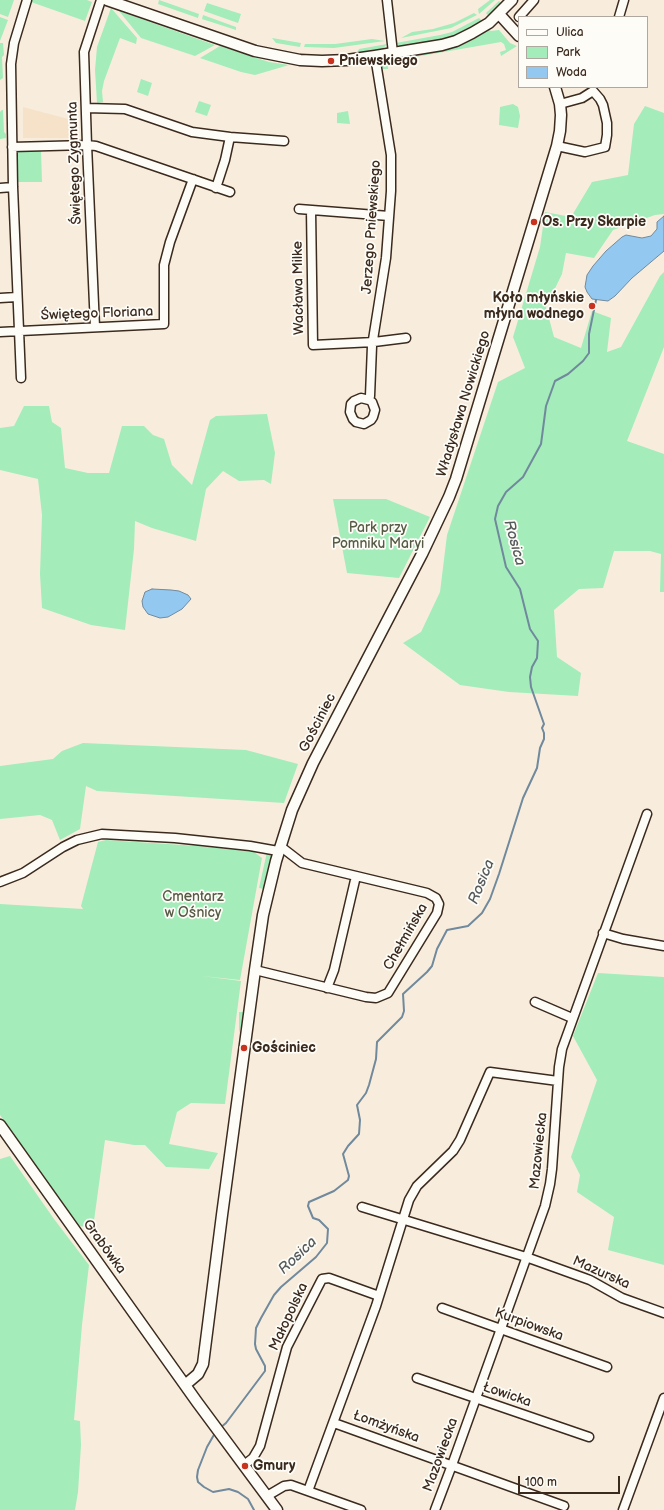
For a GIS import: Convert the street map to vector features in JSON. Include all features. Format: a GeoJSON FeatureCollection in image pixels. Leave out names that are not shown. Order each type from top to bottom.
{"type":"FeatureCollection","features":[{"type":"Feature","properties":{"kind":"street"},"geometry":{"type":"LineString","coordinates":[[21,378],[13,187],[11,53],[27,0]]}},
{"type":"Feature","properties":{"kind":"street","name":"Świętego Zygmunta"},"geometry":{"type":"LineString","coordinates":[[95,327],[84,52],[101,0]]}},
{"type":"Feature","properties":{"kind":"street"},"geometry":{"type":"LineString","coordinates":[[107,0],[230,43],[275,56],[300,60],[322,61],[347,60],[375,56],[442,45],[456,41],[477,30],[499,14],[512,0]]}},
{"type":"Feature","properties":{"kind":"street"},"geometry":{"type":"LineString","coordinates":[[387,0],[393,53]]}},
{"type":"Feature","properties":{"kind":"street"},"geometry":{"type":"LineString","coordinates":[[520,16],[534,0]]}},
{"type":"Feature","properties":{"kind":"street"},"geometry":{"type":"LineString","coordinates":[[619,16],[624,0]]}},
{"type":"Feature","properties":{"kind":"street"},"geometry":{"type":"LineString","coordinates":[[499,14],[518,35]]}},
{"type":"Feature","properties":{"kind":"street"},"geometry":{"type":"LineString","coordinates":[[510,26],[518,18]]}},
{"type":"Feature","properties":{"kind":"street","name":"Jerzego Pniewskiego"},"geometry":{"type":"LineString","coordinates":[[369,400],[372,346],[374,342],[386,258],[391,191],[391,155],[375,56]]}},
{"type":"Feature","properties":{"kind":"street","name":"Władysława Nowickiego"},"geometry":{"type":"LineString","coordinates":[[378,638],[422,554],[456,479],[557,146],[561,125],[560,104],[555,88]]}},
{"type":"Feature","properties":{"kind":"street"},"geometry":{"type":"LineString","coordinates":[[557,146],[585,152],[605,147],[607,134],[605,112],[595,89],[582,98],[560,104]]}},
{"type":"Feature","properties":{"kind":"street"},"geometry":{"type":"LineString","coordinates":[[86,108],[124,109],[192,132],[230,137],[284,141]]}},
{"type":"Feature","properties":{"kind":"street"},"geometry":{"type":"LineString","coordinates":[[216,188],[225,160],[230,137]]}},
{"type":"Feature","properties":{"kind":"street"},"geometry":{"type":"LineString","coordinates":[[12,147],[87,145],[106,149],[230,192]]}},
{"type":"Feature","properties":{"kind":"street","name":"Świętego Floriana"},"geometry":{"type":"LineString","coordinates":[[0,332],[164,324],[164,265],[170,242],[193,179]]}},
{"type":"Feature","properties":{"kind":"street"},"geometry":{"type":"LineString","coordinates":[[0,188],[13,187]]}},
{"type":"Feature","properties":{"kind":"street"},"geometry":{"type":"LineString","coordinates":[[299,209],[388,216]]}},
{"type":"Feature","properties":{"kind":"street","name":"Wacława Milke"},"geometry":{"type":"LineString","coordinates":[[312,210],[313,345],[374,342],[406,338]]}},
{"type":"Feature","properties":{"kind":"street"},"geometry":{"type":"LineString","coordinates":[[0,298],[17,297]]}},
{"type":"Feature","properties":{"kind":"street","name":"Gościniec"},"geometry":{"type":"LineString","coordinates":[[185,1385],[198,1374],[203,1364],[263,915],[279,848],[313,763],[378,638]]}},
{"type":"Feature","properties":{"kind":"street","name":"Mazowiecka"},"geometry":{"type":"LineString","coordinates":[[435,1510],[545,1206],[550,1184],[558,1081],[562,1050],[572,1018],[647,814]]}},
{"type":"Feature","properties":{"kind":"street"},"geometry":{"type":"LineString","coordinates":[[0,882],[27,870],[63,847],[77,840],[102,834],[175,838],[279,848]]}},
{"type":"Feature","properties":{"kind":"street","name":"Chełmińska"},"geometry":{"type":"LineString","coordinates":[[255,970],[327,988],[376,998],[388,993],[438,912],[439,904],[436,898],[427,893],[302,863],[279,848]]}},
{"type":"Feature","properties":{"kind":"street"},"geometry":{"type":"LineString","coordinates":[[327,988],[334,970],[356,876]]}},
{"type":"Feature","properties":{"kind":"street"},"geometry":{"type":"LineString","coordinates":[[603,933],[623,939],[664,946]]}},
{"type":"Feature","properties":{"kind":"street"},"geometry":{"type":"LineString","coordinates":[[535,1002],[572,1018]]}},
{"type":"Feature","properties":{"kind":"street"},"geometry":{"type":"LineString","coordinates":[[308,1491],[379,1296],[409,1200],[417,1186],[453,1151],[460,1140],[490,1072],[558,1081]]}},
{"type":"Feature","properties":{"kind":"street","name":"Grabówka"},"geometry":{"type":"LineString","coordinates":[[0,1125],[185,1385],[277,1510]]}},
{"type":"Feature","properties":{"kind":"street"},"geometry":{"type":"LineString","coordinates":[[362,1207],[526,1257]]}},
{"type":"Feature","properties":{"kind":"street","name":"Mazurska"},"geometry":{"type":"LineString","coordinates":[[526,1257],[590,1280],[622,1298],[664,1313]]}},
{"type":"Feature","properties":{"kind":"street","name":"Małopolska"},"geometry":{"type":"LineString","coordinates":[[244,1464],[253,1458],[260,1446],[287,1347],[322,1279],[328,1278],[379,1296]]}},
{"type":"Feature","properties":{"kind":"street","name":"Kurpiowska"},"geometry":{"type":"LineString","coordinates":[[442,1308],[607,1367]]}},
{"type":"Feature","properties":{"kind":"street","name":"Łowicka"},"geometry":{"type":"LineString","coordinates":[[417,1378],[588,1436]]}},
{"type":"Feature","properties":{"kind":"street"},"geometry":{"type":"LineString","coordinates":[[623,1510],[664,1398]]}},
{"type":"Feature","properties":{"kind":"street","name":"Łomżyńska"},"geometry":{"type":"LineString","coordinates":[[334,1423],[564,1506]]}},
{"type":"Feature","properties":{"kind":"street"},"geometry":{"type":"LineString","coordinates":[[267,1496],[284,1486],[291,1485],[361,1510]]}},
{"type":"Feature","properties":{"kind":"shaded area"},"geometry":{"type":"Polygon","coordinates":[[[23,107],[76,121],[76,133],[72,138],[23,138],[23,107]]]}},
{"type":"Feature","properties":{"kind":"green space"},"geometry":{"type":"Polygon","coordinates":[[[0,0],[14,0],[8,17],[0,14],[0,0]]]}},
{"type":"Feature","properties":{"kind":"green space"},"geometry":{"type":"Polygon","coordinates":[[[32,0],[87,0],[92,2],[85,21],[31,2],[32,0]]]}},
{"type":"Feature","properties":{"kind":"green space"},"geometry":{"type":"Polygon","coordinates":[[[159,0],[199,14],[198,18],[158,4],[159,0]]]}},
{"type":"Feature","properties":{"kind":"green space"},"geometry":{"type":"Polygon","coordinates":[[[490,0],[495,0],[479,14],[478,9],[490,0]]]}},
{"type":"Feature","properties":{"kind":"green space"},"geometry":{"type":"Polygon","coordinates":[[[499,1],[503,4],[489,17],[486,13],[499,1]]]}},
{"type":"Feature","properties":{"kind":"green space"},"geometry":{"type":"Polygon","coordinates":[[[207,3],[241,14],[238,23],[204,11],[207,3]]]}},
{"type":"Feature","properties":{"kind":"green space"},"geometry":{"type":"Polygon","coordinates":[[[111,8],[137,38],[136,44],[120,38],[104,81],[102,91],[103,102],[97,103],[95,70],[97,47],[111,8]]]}},
{"type":"Feature","properties":{"kind":"green space"},"geometry":{"type":"Polygon","coordinates":[[[119,11],[215,45],[195,56],[141,38],[119,11]]]}},
{"type":"Feature","properties":{"kind":"green space"},"geometry":{"type":"Polygon","coordinates":[[[474,13],[477,15],[451,28],[401,38],[412,32],[433,29],[454,23],[474,13]]]}},
{"type":"Feature","properties":{"kind":"green space"},"geometry":{"type":"Polygon","coordinates":[[[203,15],[236,27],[236,30],[202,19],[203,15]]]}},
{"type":"Feature","properties":{"kind":"green space"},"geometry":{"type":"Polygon","coordinates":[[[0,17],[8,20],[0,41],[0,17]]]}},
{"type":"Feature","properties":{"kind":"green space"},"geometry":{"type":"Polygon","coordinates":[[[479,18],[483,22],[458,36],[404,47],[401,47],[396,43],[452,32],[479,18]]]}},
{"type":"Feature","properties":{"kind":"green space"},"geometry":{"type":"Polygon","coordinates":[[[488,29],[491,31],[499,30],[510,43],[517,46],[501,56],[500,52],[506,50],[504,44],[501,42],[415,57],[415,60],[388,64],[388,69],[383,69],[380,65],[383,59],[466,41],[488,29]]]}},
{"type":"Feature","properties":{"kind":"green space"},"geometry":{"type":"Polygon","coordinates":[[[272,38],[301,43],[300,47],[276,43],[272,38]]]}},
{"type":"Feature","properties":{"kind":"green space"},"geometry":{"type":"Polygon","coordinates":[[[372,39],[385,41],[334,48],[304,47],[305,44],[335,44],[372,39]]]}},
{"type":"Feature","properties":{"kind":"green space"},"geometry":{"type":"Polygon","coordinates":[[[0,43],[3,43],[4,55],[2,57],[3,78],[0,80],[0,43]]]}},
{"type":"Feature","properties":{"kind":"green space"},"geometry":{"type":"Polygon","coordinates":[[[387,44],[381,51],[361,54],[358,51],[359,49],[387,44]]]}},
{"type":"Feature","properties":{"kind":"green space"},"geometry":{"type":"Polygon","coordinates":[[[220,46],[269,62],[289,65],[255,75],[241,72],[200,58],[220,46]]]}},
{"type":"Feature","properties":{"kind":"green space"},"geometry":{"type":"Polygon","coordinates":[[[141,79],[152,83],[148,96],[137,92],[141,79]]]}},
{"type":"Feature","properties":{"kind":"green space"},"geometry":{"type":"Polygon","coordinates":[[[199,101],[211,105],[207,116],[195,112],[199,101]]]}},
{"type":"Feature","properties":{"kind":"green space"},"geometry":{"type":"Polygon","coordinates":[[[513,104],[518,107],[520,116],[518,128],[499,125],[500,107],[513,104]]]}},
{"type":"Feature","properties":{"kind":"green space"},"geometry":{"type":"Polygon","coordinates":[[[645,106],[664,113],[664,214],[655,215],[613,230],[594,258],[566,253],[562,274],[546,307],[554,337],[581,348],[592,311],[611,318],[607,352],[621,347],[660,276],[664,272],[664,347],[627,441],[664,454],[664,592],[660,592],[661,554],[650,551],[614,551],[603,588],[579,589],[554,610],[557,657],[581,673],[578,696],[509,692],[460,685],[403,643],[421,632],[440,592],[447,535],[498,382],[525,368],[513,337],[540,247],[545,212],[571,217],[592,182],[628,175],[634,124],[645,106]]]}},
{"type":"Feature","properties":{"kind":"green space"},"geometry":{"type":"Polygon","coordinates":[[[2,110],[6,138],[0,139],[0,112],[2,110]]]}},
{"type":"Feature","properties":{"kind":"green space"},"geometry":{"type":"Polygon","coordinates":[[[348,111],[350,124],[337,123],[337,113],[348,111]]]}},
{"type":"Feature","properties":{"kind":"green space"},"geometry":{"type":"Polygon","coordinates":[[[41,150],[42,182],[17,182],[18,152],[41,150]]]}},
{"type":"Feature","properties":{"kind":"green space"},"geometry":{"type":"Polygon","coordinates":[[[24,406],[49,406],[52,422],[61,428],[65,468],[88,473],[109,473],[122,426],[144,426],[153,435],[164,439],[172,465],[192,485],[210,420],[216,416],[267,414],[275,453],[271,484],[264,480],[239,481],[223,471],[206,489],[196,541],[152,528],[135,521],[134,549],[125,630],[91,625],[42,608],[40,574],[42,515],[38,479],[0,470],[0,428],[14,426],[24,406]]]}},
{"type":"Feature","properties":{"kind":"green space","name":"Park przy Pomniku Maryi"},"geometry":{"type":"Polygon","coordinates":[[[333,499],[386,499],[430,517],[399,578],[347,573],[333,499]]]}},
{"type":"Feature","properties":{"kind":"green space"},"geometry":{"type":"Polygon","coordinates":[[[83,743],[246,750],[298,764],[284,803],[97,791],[86,786],[80,829],[60,840],[52,820],[40,815],[0,819],[0,766],[53,759],[62,751],[83,743]]]}},
{"type":"Feature","properties":{"kind":"green space","name":"Cmentarz w Ośnicy"},"geometry":{"type":"Polygon","coordinates":[[[106,840],[198,846],[254,852],[262,858],[240,980],[202,976],[241,981],[225,1104],[191,1103],[177,1112],[169,1144],[218,1153],[209,1169],[166,1167],[145,1145],[134,1145],[105,1140],[93,1228],[79,1226],[0,1115],[0,904],[83,909],[81,906],[98,842],[106,840]]]}},
{"type":"Feature","properties":{"kind":"green space"},"geometry":{"type":"Polygon","coordinates":[[[267,852],[271,854],[272,858],[264,889],[259,888],[267,852]]]}},
{"type":"Feature","properties":{"kind":"green space"},"geometry":{"type":"Polygon","coordinates":[[[598,973],[664,977],[664,1265],[608,1250],[614,1217],[577,1192],[580,1175],[571,1157],[597,1080],[573,1036],[598,973]]]}},
{"type":"Feature","properties":{"kind":"green space"},"geometry":{"type":"Polygon","coordinates":[[[239,1012],[243,1012],[244,1014],[239,1034],[239,1012]]]}},
{"type":"Feature","properties":{"kind":"green space"},"geometry":{"type":"Polygon","coordinates":[[[10,1156],[54,1219],[89,1265],[74,1420],[80,1421],[81,1445],[78,1492],[75,1510],[0,1510],[0,1159],[10,1156]]]}},
{"type":"Feature","properties":{"kind":"water"},"geometry":{"type":"Polygon","coordinates":[[[664,216],[664,251],[608,301],[592,299],[585,287],[587,275],[606,251],[626,235],[642,238],[651,236],[657,229],[657,222],[664,216]]]}},
{"type":"Feature","properties":{"kind":"water"},"geometry":{"type":"Polygon","coordinates":[[[152,589],[179,591],[188,595],[191,599],[182,609],[168,617],[160,618],[148,614],[143,607],[142,601],[145,592],[152,589]]]}},
{"type":"Feature","properties":{"kind":"waterway","name":"Rosica"},"geometry":{"type":"LineString","coordinates":[[220,1428],[226,1423],[265,1371],[265,1366],[256,1349],[256,1328],[274,1295],[281,1287],[316,1257],[327,1243],[328,1229],[319,1220],[313,1218],[308,1206],[309,1202],[334,1191],[348,1180],[349,1176],[343,1154],[359,1134],[360,1120],[357,1105],[366,1093],[369,1085],[376,1059],[377,1042],[402,1017],[404,1011],[403,994],[432,966],[437,949],[447,930],[468,926],[482,913],[490,899],[523,798],[537,768],[540,748],[544,739],[542,728],[544,724],[531,687],[530,677],[532,667],[537,658],[538,641],[530,629],[520,589],[506,567],[495,519],[498,506],[506,492],[523,477],[541,444],[546,406],[555,381],[568,374],[583,361],[589,353],[589,334],[596,300]]}},
{"type":"Feature","properties":{"kind":"waterway","name":"Rosica"},"geometry":{"type":"LineString","coordinates":[[215,1433],[207,1447],[198,1470],[198,1482],[213,1492],[229,1489],[238,1492],[248,1499],[254,1510]]}},
{"type":"Feature","properties":{"kind":"place","name":"Pniewskiego"},"geometry":{"type":"Point","coordinates":[331,61]}},
{"type":"Feature","properties":{"kind":"place","name":"Os. Przy Skarpie"},"geometry":{"type":"Point","coordinates":[534,222]}},
{"type":"Feature","properties":{"kind":"place","name":"Koło młyńskie młyna wodnego"},"geometry":{"type":"Point","coordinates":[592,306]}},
{"type":"Feature","properties":{"kind":"place","name":"Gościniec"},"geometry":{"type":"Point","coordinates":[244,1048]}},
{"type":"Feature","properties":{"kind":"place","name":"Gmury"},"geometry":{"type":"Point","coordinates":[245,1466]}}]}
